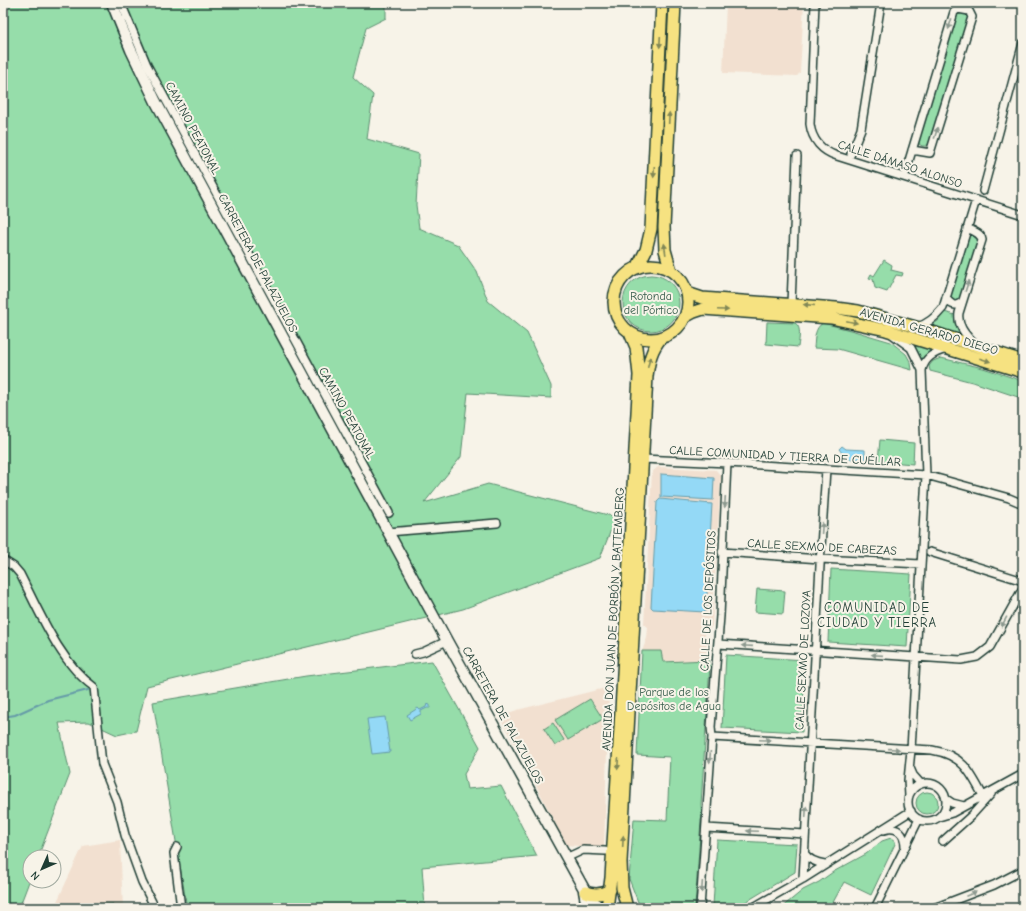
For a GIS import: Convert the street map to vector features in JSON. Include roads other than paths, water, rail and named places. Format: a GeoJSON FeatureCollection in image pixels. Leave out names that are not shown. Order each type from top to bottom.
{"type":"FeatureCollection","features":[{"type":"Feature","properties":{"kind":"main road"},"geometry":{"type":"LineString","coordinates":[[637,268],[646,250],[651,229],[662,3]]}},
{"type":"Feature","properties":{"kind":"main road"},"geometry":{"type":"LineString","coordinates":[[671,271],[665,250],[664,227],[675,3]]}},
{"type":"Feature","properties":{"kind":"main road"},"geometry":{"type":"LineString","coordinates":[[654,265],[671,271],[681,280],[687,293],[688,305],[685,317],[676,330],[661,338],[645,339],[630,334],[617,318],[614,307],[614,298],[618,283],[629,271],[637,268],[654,265]]}},
{"type":"Feature","properties":{"kind":"main road","name":"AVENIDA GERARDO DIEGO"},"geometry":{"type":"LineString","coordinates":[[687,293],[702,298],[791,304],[858,311],[915,327],[1023,361]]}},
{"type":"Feature","properties":{"kind":"main road","name":"AVENIDA GERARDO DIEGO"},"geometry":{"type":"LineString","coordinates":[[685,317],[703,309],[831,318],[886,330],[1023,372]]}},
{"type":"Feature","properties":{"kind":"main road","name":"AVENIDA DON JUAN DE BORBÓN Y BATTEMBERG"},"geometry":{"type":"LineString","coordinates":[[607,908],[610,890],[621,711],[639,375],[636,347],[630,334]]}},
{"type":"Feature","properties":{"kind":"main road","name":"AVENIDA DON JUAN DE BORBÓN Y BATTEMBERG"},"geometry":{"type":"LineString","coordinates":[[627,908],[622,888],[621,862],[642,459],[648,364],[652,352],[661,338]]}},
{"type":"Feature","properties":{"kind":"main road"},"geometry":{"type":"LineString","coordinates":[[585,890],[594,895],[602,894],[610,890]]}},
{"type":"Feature","properties":{"kind":"street","name":"CARRETERA DE PALAZUELOS"},"geometry":{"type":"LineString","coordinates":[[112,3],[156,102],[436,620],[445,642],[566,858],[585,890],[599,908]]}},
{"type":"Feature","properties":{"kind":"street","name":"CAMINO PEATONAL"},"geometry":{"type":"LineString","coordinates":[[121,3],[147,65],[389,513]]}},
{"type":"Feature","properties":{"kind":"street"},"geometry":{"type":"LineString","coordinates":[[673,42],[679,3]]}},
{"type":"Feature","properties":{"kind":"street","name":"CALLE DÁMASO ALONSO"},"geometry":{"type":"LineString","coordinates":[[815,3],[810,124],[814,138],[823,149],[832,154],[1023,214]]}},
{"type":"Feature","properties":{"kind":"street"},"geometry":{"type":"LineString","coordinates":[[851,154],[861,129],[881,3]]}},
{"type":"Feature","properties":{"kind":"street"},"geometry":{"type":"LineString","coordinates":[[904,177],[908,159],[954,12],[958,9],[968,11],[972,17],[930,153],[912,150]]}},
{"type":"Feature","properties":{"kind":"street"},"geometry":{"type":"LineString","coordinates":[[983,191],[1023,43]]}},
{"type":"Feature","properties":{"kind":"street"},"geometry":{"type":"LineString","coordinates":[[791,304],[797,156]]}},
{"type":"Feature","properties":{"kind":"street"},"geometry":{"type":"LineString","coordinates":[[915,327],[924,325],[934,318],[943,308],[976,200]]}},
{"type":"Feature","properties":{"kind":"street"},"geometry":{"type":"LineString","coordinates":[[967,228],[979,234],[982,240],[958,313],[958,323],[976,346]]}},
{"type":"Feature","properties":{"kind":"street"},"geometry":{"type":"LineString","coordinates":[[946,298],[954,305],[962,302]]}},
{"type":"Feature","properties":{"kind":"street"},"geometry":{"type":"LineString","coordinates":[[886,330],[911,348],[922,370]]}},
{"type":"Feature","properties":{"kind":"street"},"geometry":{"type":"LineString","coordinates":[[948,348],[926,359],[922,370],[926,475],[910,767],[907,788],[909,796],[908,801],[911,811],[919,819],[927,821],[952,813],[1023,774]]}},
{"type":"Feature","properties":{"kind":"street","name":"CALLE COMUNIDAD Y TIERRA DE CUÉLLAR"},"geometry":{"type":"LineString","coordinates":[[642,459],[926,475],[1009,498],[1023,504]]}},
{"type":"Feature","properties":{"kind":"street","name":"CALLE DE LOS DEPÓSITOS"},"geometry":{"type":"LineString","coordinates":[[700,908],[712,737],[711,727],[718,644],[727,463]]}},
{"type":"Feature","properties":{"kind":"street","name":"CALLE SEXMO DE LOZOYA"},"geometry":{"type":"LineString","coordinates":[[802,879],[826,469]]}},
{"type":"Feature","properties":{"kind":"street"},"geometry":{"type":"LineString","coordinates":[[388,532],[497,523]]}},
{"type":"Feature","properties":{"kind":"street","name":"CALLE SEXMO DE CABEZAS"},"geometry":{"type":"LineString","coordinates":[[722,552],[921,564]]}},
{"type":"Feature","properties":{"kind":"street"},"geometry":{"type":"LineString","coordinates":[[930,552],[1023,581]]}},
{"type":"Feature","properties":{"kind":"street"},"geometry":{"type":"LineString","coordinates":[[3,560],[14,567],[20,574],[48,629],[71,665],[94,687],[102,764],[117,802],[125,835],[142,882],[156,908]]}},
{"type":"Feature","properties":{"kind":"street"},"geometry":{"type":"LineString","coordinates":[[718,644],[916,657],[967,659],[978,657],[984,653],[995,639],[1023,588]]}},
{"type":"Feature","properties":{"kind":"street"},"geometry":{"type":"LineString","coordinates":[[415,654],[445,642]]}},
{"type":"Feature","properties":{"kind":"street"},"geometry":{"type":"LineString","coordinates":[[712,737],[911,750],[932,750],[944,752],[958,760],[969,770],[983,796]]}},
{"type":"Feature","properties":{"kind":"street"},"geometry":{"type":"LineString","coordinates":[[910,767],[913,775],[921,784]]}},
{"type":"Feature","properties":{"kind":"street"},"geometry":{"type":"LineString","coordinates":[[909,796],[915,788],[921,784],[934,784],[940,788],[946,799],[945,809],[938,817]]}},
{"type":"Feature","properties":{"kind":"street"},"geometry":{"type":"LineString","coordinates":[[942,841],[972,815],[994,791]]}},
{"type":"Feature","properties":{"kind":"street"},"geometry":{"type":"LineString","coordinates":[[946,799],[952,803],[964,806]]}},
{"type":"Feature","properties":{"kind":"street"},"geometry":{"type":"LineString","coordinates":[[752,908],[881,831],[911,811]]}},
{"type":"Feature","properties":{"kind":"street"},"geometry":{"type":"LineString","coordinates":[[875,908],[919,819]]}},
{"type":"Feature","properties":{"kind":"street"},"geometry":{"type":"LineString","coordinates":[[706,828],[805,834]]}},
{"type":"Feature","properties":{"kind":"street"},"geometry":{"type":"LineString","coordinates":[[881,831],[888,828],[898,830],[904,837],[905,849]]}},
{"type":"Feature","properties":{"kind":"street"},"geometry":{"type":"LineString","coordinates":[[175,850],[181,908]]}},
{"type":"Feature","properties":{"kind":"street"},"geometry":{"type":"LineString","coordinates":[[566,858],[583,850],[603,851]]}},
{"type":"Feature","properties":{"kind":"street"},"geometry":{"type":"LineString","coordinates":[[804,853],[806,857],[814,861],[826,864]]}},
{"type":"Feature","properties":{"kind":"street"},"geometry":{"type":"LineString","coordinates":[[934,908],[994,885],[1023,870]]}},
{"type":"Feature","properties":{"kind":"street"},"geometry":{"type":"LineString","coordinates":[[585,890],[587,908]]}},
{"type":"Feature","properties":{"kind":"water"},"geometry":{"type":"Polygon","coordinates":[[[842,446],[846,449],[865,450],[865,459],[842,459],[842,453],[839,449],[842,446]]]}},
{"type":"Feature","properties":{"kind":"water"},"geometry":{"type":"Polygon","coordinates":[[[661,474],[714,478],[713,500],[661,497],[661,474]]]}},
{"type":"Feature","properties":{"kind":"water"},"geometry":{"type":"Polygon","coordinates":[[[660,499],[712,504],[705,612],[653,609],[651,607],[657,502],[660,499]]]}},
{"type":"Feature","properties":{"kind":"water"},"geometry":{"type":"Polygon","coordinates":[[[427,704],[430,705],[430,708],[421,711],[421,714],[410,720],[407,715],[418,708],[420,710],[426,707],[427,704]]]}},
{"type":"Feature","properties":{"kind":"water"},"geometry":{"type":"Polygon","coordinates":[[[385,717],[390,752],[372,754],[367,719],[385,717]]]}},
{"type":"Feature","properties":{"kind":"waterway"},"geometry":{"type":"LineString","coordinates":[[3,717],[15,715],[48,700],[88,690]]}},
{"type":"Feature","properties":{"kind":"district","name":"COMUNIDAD DE CIUDAD Y TIERRA"},"geometry":{"type":"Point","coordinates":[877,614]}},
{"type":"Feature","properties":{"kind":"park label","name":"Rotonda del Pórtico"},"geometry":{"type":"Point","coordinates":[651,303]}},
{"type":"Feature","properties":{"kind":"park label","name":"Parque de los Depósitos de Agua"},"geometry":{"type":"Point","coordinates":[674,699]}}]}
